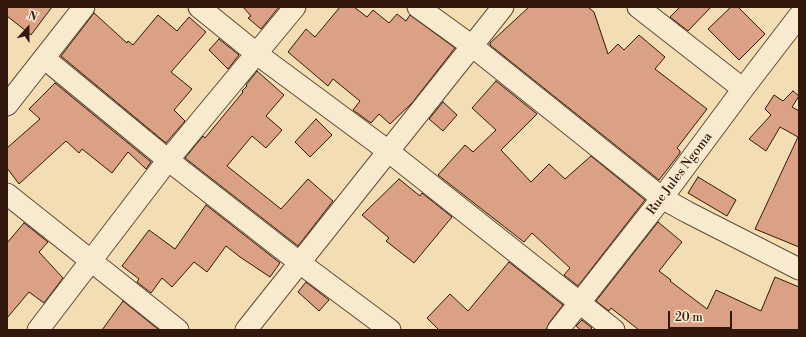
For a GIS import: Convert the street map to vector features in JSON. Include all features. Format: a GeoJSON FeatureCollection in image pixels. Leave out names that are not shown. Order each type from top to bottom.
{"type":"FeatureCollection","features":[{"type":"Feature","properties":{"kind":"street"},"geometry":{"type":"LineString","coordinates":[[7,105],[84,7]]}},
{"type":"Feature","properties":{"kind":"street"},"geometry":{"type":"LineString","coordinates":[[198,7],[257,54],[388,151],[614,330]]}},
{"type":"Feature","properties":{"kind":"street"},"geometry":{"type":"LineString","coordinates":[[38,330],[168,160],[295,7]]}},
{"type":"Feature","properties":{"kind":"street"},"geometry":{"type":"LineString","coordinates":[[418,7],[472,46],[662,198],[799,269]]}},
{"type":"Feature","properties":{"kind":"street"},"geometry":{"type":"LineString","coordinates":[[246,330],[503,7]]}},
{"type":"Feature","properties":{"kind":"street"},"geometry":{"type":"LineString","coordinates":[[638,7],[743,89]]}},
{"type":"Feature","properties":{"kind":"street","name":"Rue Jules Ngoma"},"geometry":{"type":"LineString","coordinates":[[558,330],[662,198],[799,16]]}},
{"type":"Feature","properties":{"kind":"street"},"geometry":{"type":"LineString","coordinates":[[44,58],[168,160],[300,263],[390,330]]}},
{"type":"Feature","properties":{"kind":"street"},"geometry":{"type":"LineString","coordinates":[[7,194],[178,330]]}},
{"type":"Feature","properties":{"kind":"building"},"geometry":{"type":"Polygon","coordinates":[[[7,7],[52,7],[31,35],[7,16],[7,7]]]}},
{"type":"Feature","properties":{"kind":"building"},"geometry":{"type":"Polygon","coordinates":[[[243,7],[279,7],[261,29],[248,18],[251,16],[243,7]]]}},
{"type":"Feature","properties":{"kind":"building"},"geometry":{"type":"Polygon","coordinates":[[[340,7],[354,7],[367,17],[373,10],[389,23],[397,14],[406,21],[410,15],[455,48],[412,103],[390,124],[379,114],[371,123],[353,110],[360,101],[333,79],[328,86],[288,52],[306,29],[315,37],[340,7]]]}},
{"type":"Feature","properties":{"kind":"building"},"geometry":{"type":"Polygon","coordinates":[[[529,7],[588,7],[594,12],[608,54],[618,44],[624,50],[639,35],[665,57],[655,69],[707,109],[677,148],[680,153],[659,180],[490,45],[490,43],[529,7]]]}},
{"type":"Feature","properties":{"kind":"building"},"geometry":{"type":"Polygon","coordinates":[[[680,7],[711,7],[688,31],[670,17],[680,7]]]}},
{"type":"Feature","properties":{"kind":"building"},"geometry":{"type":"Polygon","coordinates":[[[731,7],[738,7],[765,34],[739,60],[708,29],[731,7]]]}},
{"type":"Feature","properties":{"kind":"building"},"geometry":{"type":"Polygon","coordinates":[[[94,13],[127,43],[128,41],[133,45],[158,15],[177,31],[189,17],[206,32],[171,72],[192,89],[174,110],[185,121],[166,143],[61,56],[94,13]]]}},
{"type":"Feature","properties":{"kind":"building"},"geometry":{"type":"Polygon","coordinates":[[[219,39],[239,55],[228,69],[209,50],[219,39]]]}},
{"type":"Feature","properties":{"kind":"building"},"geometry":{"type":"Polygon","coordinates":[[[257,71],[284,95],[266,116],[282,130],[266,148],[252,136],[227,166],[281,209],[308,179],[333,201],[298,246],[185,158],[203,136],[205,138],[243,92],[242,91],[247,86],[246,85],[257,71]]]}},
{"type":"Feature","properties":{"kind":"building"},"geometry":{"type":"Polygon","coordinates":[[[496,81],[537,114],[501,150],[531,182],[549,164],[565,179],[591,156],[645,200],[578,286],[564,275],[570,268],[532,233],[524,242],[438,175],[465,145],[473,152],[496,130],[472,108],[496,81]]]}},
{"type":"Feature","properties":{"kind":"building"},"geometry":{"type":"Polygon","coordinates":[[[55,83],[151,162],[146,169],[128,152],[112,173],[82,149],[79,153],[66,141],[19,184],[7,168],[7,148],[40,119],[29,109],[55,83]]]}},
{"type":"Feature","properties":{"kind":"building"},"geometry":{"type":"Polygon","coordinates":[[[793,91],[799,96],[792,107],[799,111],[799,247],[755,229],[798,137],[780,127],[766,151],[749,139],[771,115],[765,109],[774,95],[783,101],[793,91]]]}},
{"type":"Feature","properties":{"kind":"building"},"geometry":{"type":"Polygon","coordinates":[[[443,102],[457,115],[443,131],[429,119],[443,102]]]}},
{"type":"Feature","properties":{"kind":"building"},"geometry":{"type":"Polygon","coordinates":[[[316,119],[332,135],[310,157],[295,142],[316,119]]]}},
{"type":"Feature","properties":{"kind":"building"},"geometry":{"type":"Polygon","coordinates":[[[698,177],[736,200],[727,216],[688,193],[698,177]]]}},
{"type":"Feature","properties":{"kind":"building"},"geometry":{"type":"Polygon","coordinates":[[[399,179],[420,196],[422,193],[452,217],[414,263],[386,241],[389,238],[362,215],[399,179]]]}},
{"type":"Feature","properties":{"kind":"building"},"geometry":{"type":"Polygon","coordinates":[[[206,205],[280,263],[270,277],[226,246],[207,272],[194,262],[172,287],[162,278],[151,293],[137,282],[139,279],[122,266],[149,230],[175,249],[206,205]]]}},
{"type":"Feature","properties":{"kind":"building"},"geometry":{"type":"Polygon","coordinates":[[[658,222],[682,242],[659,271],[671,280],[670,281],[707,309],[716,290],[761,311],[775,277],[799,287],[799,330],[639,330],[611,308],[609,311],[596,301],[658,222]]]}},
{"type":"Feature","properties":{"kind":"building"},"geometry":{"type":"Polygon","coordinates":[[[24,223],[48,242],[39,252],[63,278],[44,303],[29,292],[7,318],[7,243],[24,223]]]}},
{"type":"Feature","properties":{"kind":"building"},"geometry":{"type":"Polygon","coordinates":[[[509,262],[563,305],[549,323],[546,330],[439,330],[427,318],[450,294],[468,311],[509,262]]]}},
{"type":"Feature","properties":{"kind":"building"},"geometry":{"type":"Polygon","coordinates":[[[306,282],[329,300],[319,311],[298,292],[306,282]]]}},
{"type":"Feature","properties":{"kind":"building"},"geometry":{"type":"Polygon","coordinates":[[[123,301],[159,330],[102,330],[123,301]]]}},
{"type":"Feature","properties":{"kind":"building"},"geometry":{"type":"Polygon","coordinates":[[[582,320],[592,328],[590,330],[581,330],[576,326],[582,320]]]}}]}
